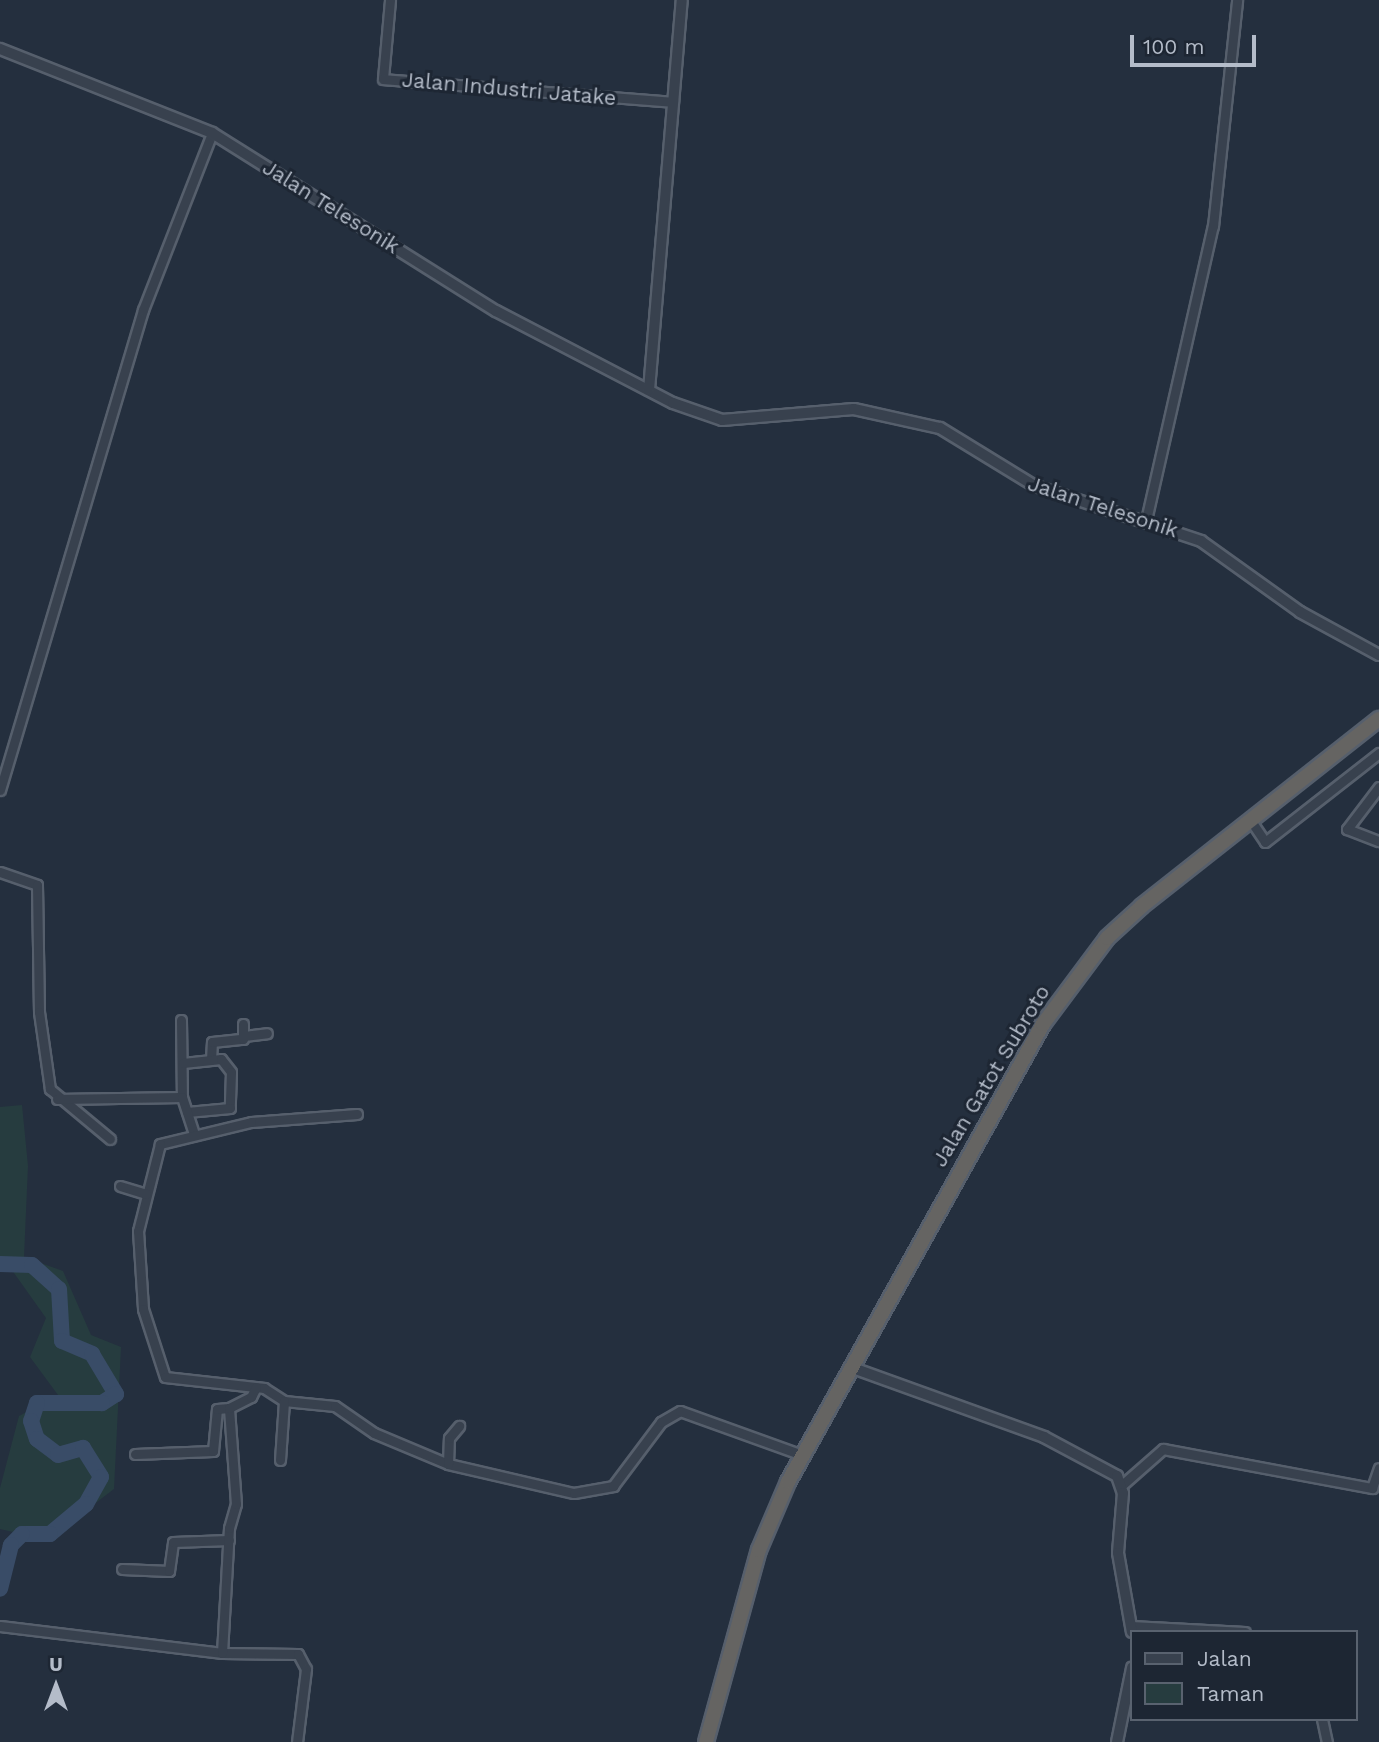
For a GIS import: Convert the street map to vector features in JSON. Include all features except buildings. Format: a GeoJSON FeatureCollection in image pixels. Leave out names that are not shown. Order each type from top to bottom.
{"type":"FeatureCollection","features":[{"type":"Feature","properties":{"kind":"highway","name":"Jalan Gatot Subroto"},"geometry":{"type":"LineString","coordinates":[[706,1742],[759,1550],[802,1455],[991,1110],[1071,985],[1133,914],[1379,719]]}},
{"type":"Feature","properties":{"kind":"street","name":"Jalan Industri Jatake"},"geometry":{"type":"LineString","coordinates":[[390,0],[383,79],[673,102]]}},
{"type":"Feature","properties":{"kind":"street"},"geometry":{"type":"LineString","coordinates":[[649,390],[682,0]]}},
{"type":"Feature","properties":{"kind":"street"},"geometry":{"type":"LineString","coordinates":[[1146,520],[1213,226],[1237,0]]}},
{"type":"Feature","properties":{"kind":"street","name":"Jalan Telesonik"},"geometry":{"type":"LineString","coordinates":[[0,49],[212,133],[496,311],[649,390],[714,419],[854,410],[922,422],[1032,485],[1146,520],[1217,550],[1300,612],[1379,655]]}},
{"type":"Feature","properties":{"kind":"street"},"geometry":{"type":"LineString","coordinates":[[0,790],[143,310],[212,133]]}},
{"type":"Feature","properties":{"kind":"street"},"geometry":{"type":"LineString","coordinates":[[1251,821],[1265,842],[1379,753]]}},
{"type":"Feature","properties":{"kind":"street"},"geometry":{"type":"LineString","coordinates":[[1379,787],[1347,829],[1379,841]]}},
{"type":"Feature","properties":{"kind":"street"},"geometry":{"type":"LineString","coordinates":[[0,872],[37,885],[39,1012],[57,1100],[110,1139]]}},
{"type":"Feature","properties":{"kind":"street"},"geometry":{"type":"LineString","coordinates":[[181,1020],[182,1097],[194,1134]]}},
{"type":"Feature","properties":{"kind":"street"},"geometry":{"type":"LineString","coordinates":[[243,1024],[244,1036]]}},
{"type":"Feature","properties":{"kind":"street"},"geometry":{"type":"LineString","coordinates":[[211,1060],[212,1042],[267,1033]]}},
{"type":"Feature","properties":{"kind":"street"},"geometry":{"type":"LineString","coordinates":[[183,1063],[211,1060],[230,1067],[230,1108],[187,1112]]}},
{"type":"Feature","properties":{"kind":"street"},"geometry":{"type":"LineString","coordinates":[[57,1100],[182,1097]]}},
{"type":"Feature","properties":{"kind":"street"},"geometry":{"type":"LineString","coordinates":[[357,1114],[194,1134],[160,1144],[138,1231],[143,1309],[164,1375],[256,1387],[284,1401],[335,1406],[374,1433],[448,1464],[595,1493],[621,1479],[661,1422],[680,1411],[802,1455]]}},
{"type":"Feature","properties":{"kind":"street"},"geometry":{"type":"LineString","coordinates":[[142,1166],[155,1164]]}},
{"type":"Feature","properties":{"kind":"street"},"geometry":{"type":"LineString","coordinates":[[120,1186],[146,1194]]}},
{"type":"Feature","properties":{"kind":"street"},"geometry":{"type":"LineString","coordinates":[[850,1367],[1044,1437],[1117,1476],[1122,1485],[1118,1553],[1132,1629],[1170,1630]]}},
{"type":"Feature","properties":{"kind":"street"},"geometry":{"type":"LineString","coordinates":[[135,1454],[214,1451],[216,1411],[251,1397],[256,1387]]}},
{"type":"Feature","properties":{"kind":"street"},"geometry":{"type":"LineString","coordinates":[[281,1460],[284,1401]]}},
{"type":"Feature","properties":{"kind":"street"},"geometry":{"type":"LineString","coordinates":[[222,1653],[229,1540],[236,1504],[229,1408]]}},
{"type":"Feature","properties":{"kind":"street"},"geometry":{"type":"LineString","coordinates":[[448,1464],[449,1438],[458,1426]]}},
{"type":"Feature","properties":{"kind":"street"},"geometry":{"type":"LineString","coordinates":[[1122,1485],[1163,1449],[1372,1488],[1379,1468]]}},
{"type":"Feature","properties":{"kind":"street"},"geometry":{"type":"LineString","coordinates":[[121,1569],[169,1571],[173,1542],[229,1540]]}},
{"type":"Feature","properties":{"kind":"street"},"geometry":{"type":"LineString","coordinates":[[0,1626],[222,1653],[306,1659],[297,1742]]}},
{"type":"Feature","properties":{"kind":"street"},"geometry":{"type":"LineString","coordinates":[[1117,1742],[1130,1678]]}},
{"type":"Feature","properties":{"kind":"street"},"geometry":{"type":"LineString","coordinates":[[1322,1721],[1327,1742]]}},
{"type":"Feature","properties":{"kind":"green space"},"geometry":{"type":"Polygon","coordinates":[[[22,1105],[28,1166],[24,1257],[63,1271],[91,1335],[121,1347],[114,1489],[47,1540],[0,1529],[0,1488],[19,1416],[58,1395],[30,1357],[46,1318],[9,1266],[0,1267],[0,1107],[22,1105]]]}},
{"type":"Feature","properties":{"kind":"waterway"},"geometry":{"type":"LineString","coordinates":[[0,1264],[32,1265],[59,1289],[62,1341],[92,1354],[116,1394],[102,1403],[37,1403],[31,1421],[37,1439],[58,1455],[83,1448],[101,1477],[86,1504],[50,1534],[22,1534],[11,1545],[0,1589]]}}]}
